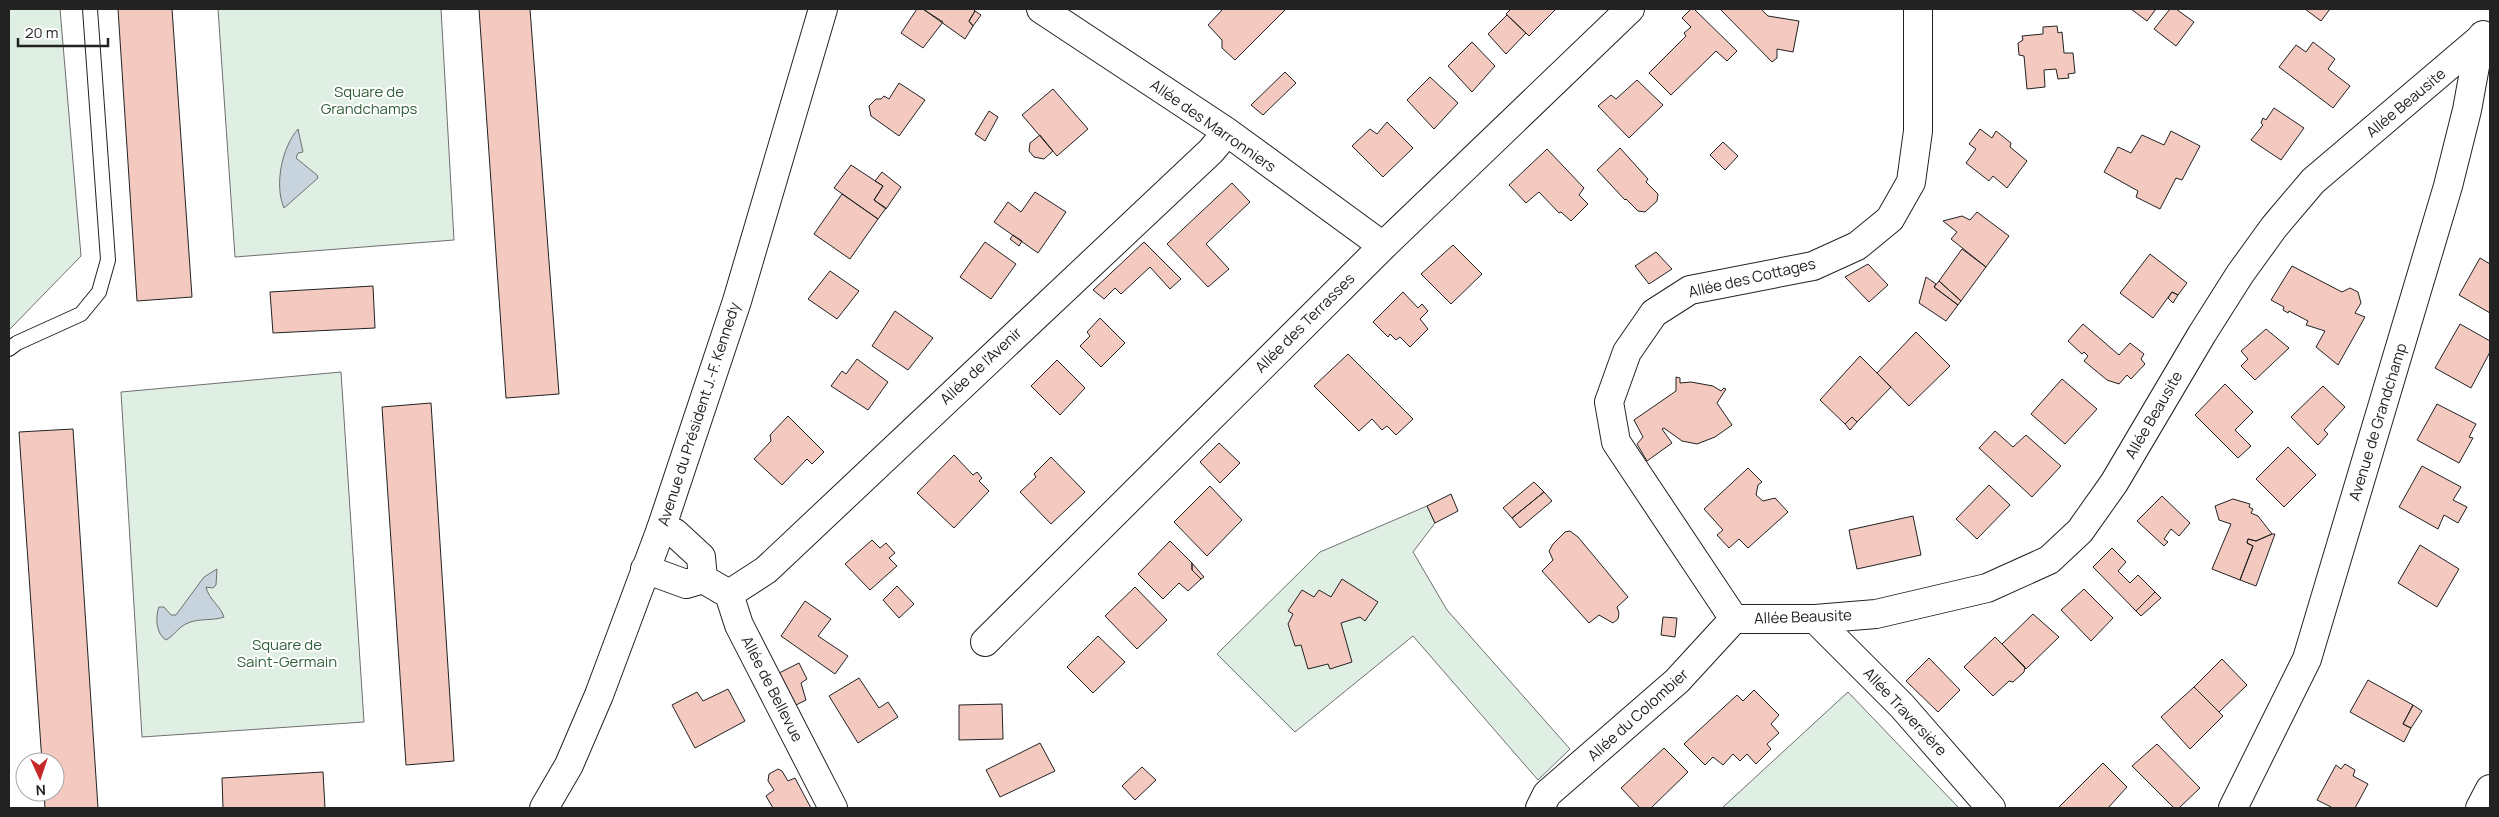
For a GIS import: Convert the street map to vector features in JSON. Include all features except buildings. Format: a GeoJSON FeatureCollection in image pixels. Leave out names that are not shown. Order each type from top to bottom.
{"type":"FeatureCollection","features":[{"type":"Feature","properties":{"kind":"street","name":"Avenue du Président J.-F. Kennedy"},"geometry":{"type":"LineString","coordinates":[[544,808],[569,765],[591,713],[661,529],[737,301],[823,9]]}},
{"type":"Feature","properties":{"kind":"street","name":"Allée des Marronniers"},"geometry":{"type":"LineString","coordinates":[[1041,9],[1228,132],[1383,246]]}},
{"type":"Feature","properties":{"kind":"street","name":"Allée des Terrasses"},"geometry":{"type":"LineString","coordinates":[[985,642],[1383,246],[1630,9]]}},
{"type":"Feature","properties":{"kind":"street","name":"Allée des Cottages"},"geometry":{"type":"LineString","coordinates":[[1734,619],[1616,442],[1609,402],[1627,352],[1654,312],[1690,290],[1812,266],[1857,246],[1890,219],[1911,182],[1918,131],[1918,9]]}},
{"type":"Feature","properties":{"kind":"street","name":"Allée Beausite"},"geometry":{"type":"LineString","coordinates":[[1734,619],[1815,620],[1876,614],[1987,588],[2049,560],[2080,530],[2114,483],[2202,334],[2240,274],[2274,227],[2313,181],[2485,31]]}},
{"type":"Feature","properties":{"kind":"street","name":"Avenue de Grandchamp"},"geometry":{"type":"LineString","coordinates":[[2233,808],[2307,659],[2448,186],[2485,31]]}},
{"type":"Feature","properties":{"kind":"street","name":"Allée de l'Avenir"},"geometry":{"type":"LineString","coordinates":[[729,594],[766,570],[1204,158],[1228,132]]}},
{"type":"Feature","properties":{"kind":"street"},"geometry":{"type":"LineString","coordinates":[[661,529],[675,533],[701,557],[703,579]]}},
{"type":"Feature","properties":{"kind":"street"},"geometry":{"type":"LineString","coordinates":[[645,570],[686,584],[703,579],[729,594]]}},
{"type":"Feature","properties":{"kind":"street","name":"Allée de Bellevue"},"geometry":{"type":"LineString","coordinates":[[729,594],[739,625],[833,808]]}},
{"type":"Feature","properties":{"kind":"street","name":"Allée du Colombier"},"geometry":{"type":"LineString","coordinates":[[1540,808],[1547,794],[1594,756],[1678,681],[1734,619]]}},
{"type":"Feature","properties":{"kind":"street","name":"Allée Traversière"},"geometry":{"type":"LineString","coordinates":[[1815,620],[1902,706],[1992,808]]}},
{"type":"Feature","properties":{"kind":"street"},"geometry":{"type":"LineString","coordinates":[[2480,808],[2490,789]]}},
{"type":"Feature","properties":{"kind":"lane"},"geometry":{"type":"LineString","coordinates":[[9,349],[17,343],[81,314],[99,292],[108,260],[90,9]]}},
{"type":"Feature","properties":{"kind":"green space"},"geometry":{"type":"Polygon","coordinates":[[[9,9],[60,9],[81,256],[9,330],[9,9]]]}},
{"type":"Feature","properties":{"kind":"green space","name":"Square de Grandchamps"},"geometry":{"type":"Polygon","coordinates":[[[218,9],[441,9],[454,240],[235,257],[218,9]]]}},
{"type":"Feature","properties":{"kind":"green space","name":"Square de Saint-Germain"},"geometry":{"type":"Polygon","coordinates":[[[341,372],[364,722],[142,737],[121,392],[341,372]]]}},
{"type":"Feature","properties":{"kind":"green space"},"geometry":{"type":"Polygon","coordinates":[[[1427,506],[1435,523],[1413,552],[1447,610],[1570,749],[1538,780],[1413,636],[1295,732],[1217,654],[1320,552],[1427,506]]]}},
{"type":"Feature","properties":{"kind":"green space"},"geometry":{"type":"Polygon","coordinates":[[[1848,692],[1959,808],[1722,808],[1848,692]]]}},
{"type":"Feature","properties":{"kind":"shaded area"},"geometry":{"type":"Polygon","coordinates":[[[298,129],[303,152],[298,153],[296,158],[317,175],[318,178],[284,208],[280,188],[281,167],[292,137],[298,129]]]}},
{"type":"Feature","properties":{"kind":"shaded area"},"geometry":{"type":"Polygon","coordinates":[[[217,569],[216,585],[213,588],[206,587],[207,592],[224,617],[188,623],[166,640],[158,630],[157,616],[159,607],[164,607],[171,615],[176,615],[204,577],[217,569]]]}}]}
